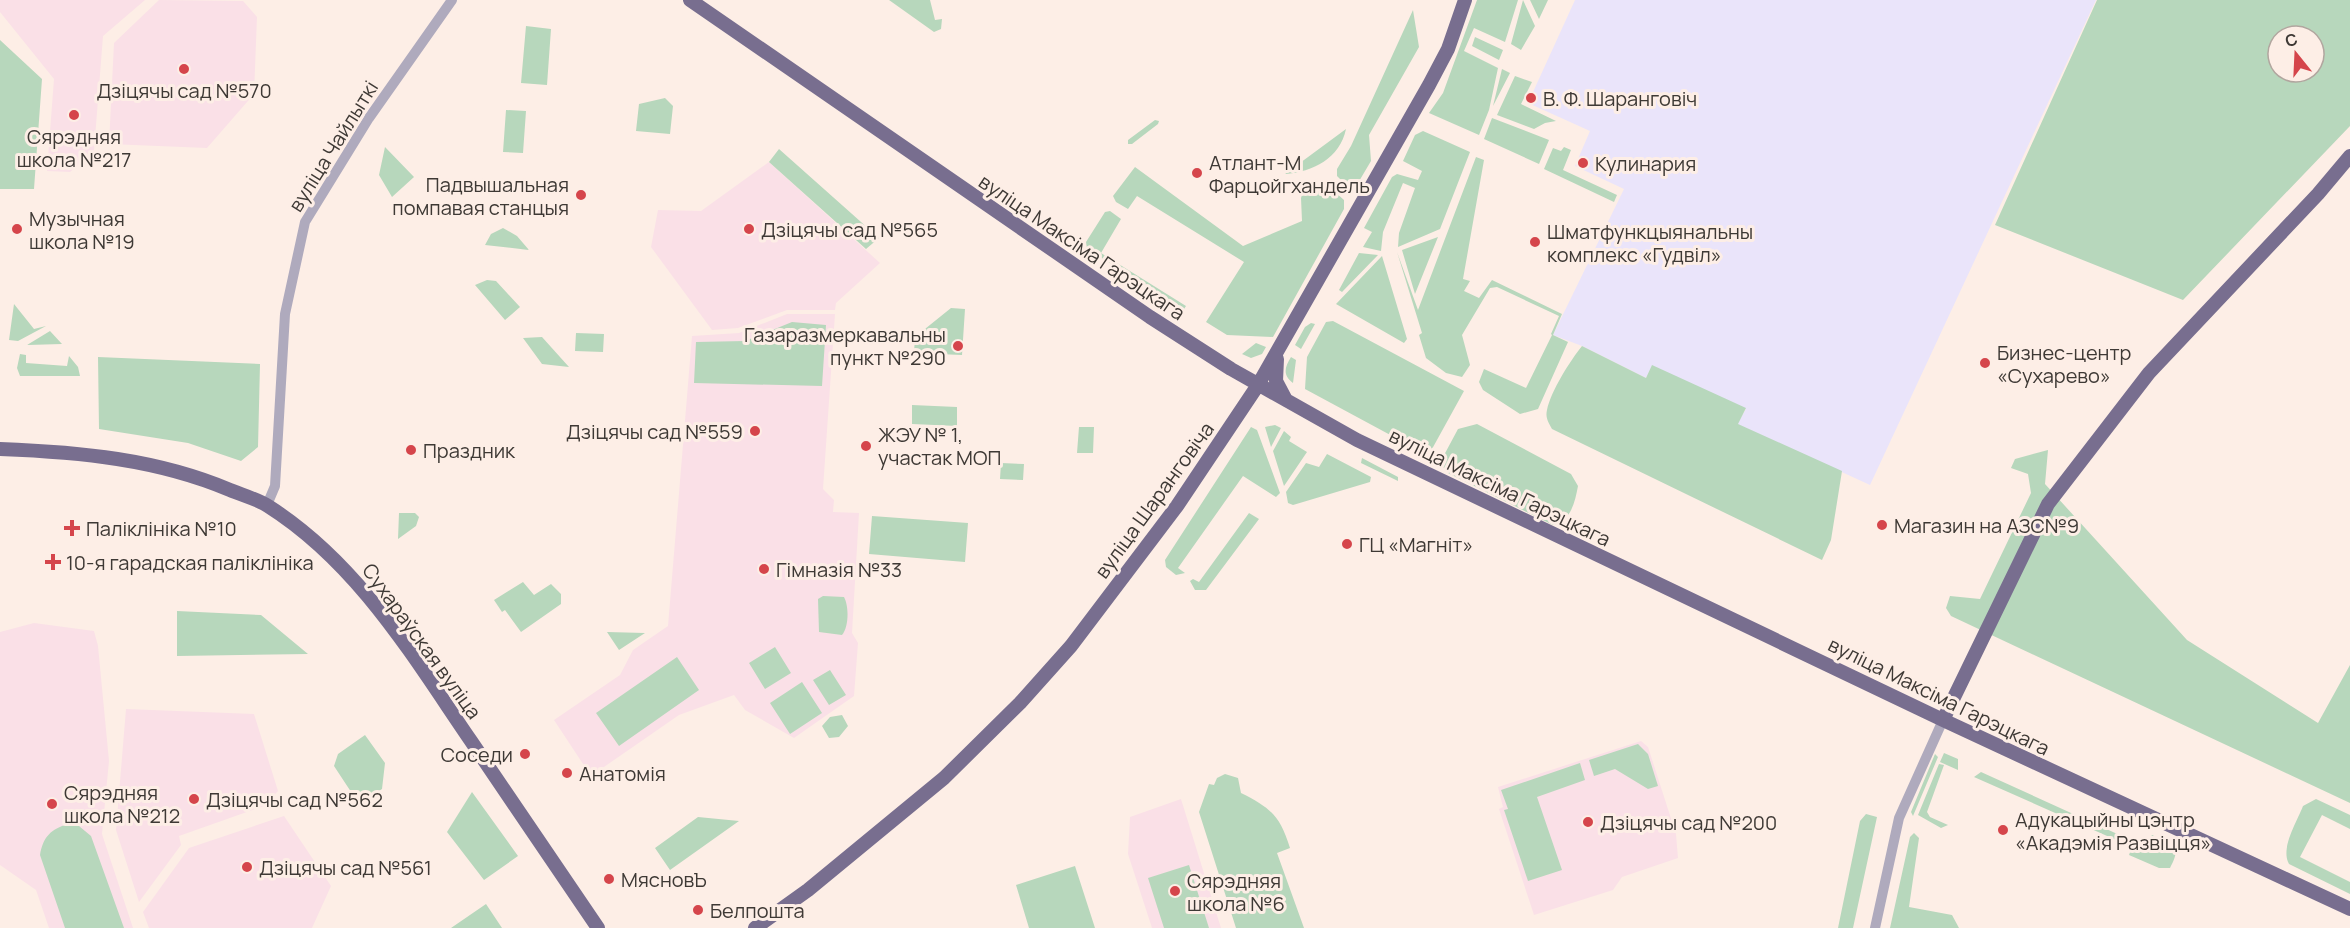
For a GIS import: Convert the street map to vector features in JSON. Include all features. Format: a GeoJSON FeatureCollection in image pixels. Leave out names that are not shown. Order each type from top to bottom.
{"type":"FeatureCollection","features":[{"type":"Feature","properties":{"kind":"main road","name":"вуліца Максіма Гарэцкага"},"geometry":{"type":"LineString","coordinates":[[690,0],[1150,317],[1287,402],[1357,440],[1943,720],[2350,909]]}},
{"type":"Feature","properties":{"kind":"main road","name":"вуліца Шаранговіча"},"geometry":{"type":"LineString","coordinates":[[755,928],[808,890],[944,778],[1020,704],[1071,646],[1177,506],[1279,351],[1429,85],[1448,49],[1465,0]]}},
{"type":"Feature","properties":{"kind":"main road"},"geometry":{"type":"LineString","coordinates":[[1943,720],[2048,504],[2149,373],[2318,194],[2350,156]]}},
{"type":"Feature","properties":{"kind":"main road"},"geometry":{"type":"LineString","coordinates":[[1279,351],[1275,367],[1276,381],[1287,402]]}},
{"type":"Feature","properties":{"kind":"main road","name":"Сухараўская вуліца"},"geometry":{"type":"LineString","coordinates":[[0,449],[88,455],[168,468],[267,505],[332,557],[360,585],[413,655],[598,928]]}},
{"type":"Feature","properties":{"kind":"street","name":"вуліца Чайлыткі"},"geometry":{"type":"LineString","coordinates":[[267,505],[275,486],[285,314],[305,222],[369,118],[452,0]]}},
{"type":"Feature","properties":{"kind":"street"},"geometry":{"type":"LineString","coordinates":[[1875,928],[1899,818],[1943,720]]}},
{"type":"Feature","properties":{"kind":"shaded area","name":"Сярэдняя школа №217"},"geometry":{"type":"Polygon","coordinates":[[[0,0],[145,0],[103,36],[94,151],[70,172],[47,171],[54,79],[0,12],[0,0]]]}},
{"type":"Feature","properties":{"kind":"shaded area","name":"Дзіцячы сад №570"},"geometry":{"type":"Polygon","coordinates":[[[159,0],[243,1],[257,17],[254,94],[207,148],[109,144],[114,43],[159,0]]]}},
{"type":"Feature","properties":{"kind":"shaded area"},"geometry":{"type":"Polygon","coordinates":[[[1575,0],[2096,0],[1870,485],[1737,424],[1746,409],[1652,366],[1646,378],[1582,346],[1553,335],[1624,189],[1575,166],[1590,131],[1528,103],[1575,0]]]}},
{"type":"Feature","properties":{"kind":"shaded area","name":"Дзіцячы сад №565"},"geometry":{"type":"Polygon","coordinates":[[[769,162],[880,263],[836,303],[835,310],[787,310],[738,328],[712,330],[651,247],[658,210],[701,211],[769,162]]]}},
{"type":"Feature","properties":{"kind":"shaded area","name":"Гімназія №33"},"geometry":{"type":"Polygon","coordinates":[[[787,314],[835,314],[823,489],[834,500],[833,512],[859,513],[852,633],[858,643],[854,696],[794,738],[745,710],[734,695],[679,715],[591,776],[554,720],[620,675],[633,650],[668,626],[692,336],[739,333],[787,314]]]}},
{"type":"Feature","properties":{"kind":"shaded area","name":"Сярэдняя школа №212"},"geometry":{"type":"Polygon","coordinates":[[[34,623],[94,631],[98,646],[109,761],[102,834],[133,928],[49,928],[36,890],[0,865],[0,632],[34,623]]]}},
{"type":"Feature","properties":{"kind":"shaded area","name":"Дзіцячы сад №562"},"geometry":{"type":"Polygon","coordinates":[[[126,709],[254,714],[278,791],[264,806],[179,836],[181,845],[139,902],[116,830],[126,709]]]}},
{"type":"Feature","properties":{"kind":"shaded area","name":"Дзіцячы сад №200"},"geometry":{"type":"Polygon","coordinates":[[[1641,741],[1648,747],[1676,834],[1678,858],[1622,877],[1613,890],[1534,915],[1499,809],[1503,807],[1498,787],[1641,741]]]}},
{"type":"Feature","properties":{"kind":"shaded area","name":"Сярэдняя школа №6"},"geometry":{"type":"Polygon","coordinates":[[[1181,799],[1221,928],[1152,928],[1128,854],[1130,817],[1181,799]]]}},
{"type":"Feature","properties":{"kind":"shaded area","name":"Дзіцячы сад №561"},"geometry":{"type":"Polygon","coordinates":[[[284,816],[331,886],[312,928],[149,928],[143,912],[189,848],[284,816]]]}},
{"type":"Feature","properties":{"kind":"green space"},"geometry":{"type":"Polygon","coordinates":[[[889,0],[930,0],[935,20],[942,19],[941,29],[934,32],[889,0]]]}},
{"type":"Feature","properties":{"kind":"green space"},"geometry":{"type":"Polygon","coordinates":[[[1477,0],[1518,0],[1505,42],[1474,28],[1464,51],[1498,68],[1489,110],[1479,135],[1429,113],[1443,93],[1477,0]]]}},
{"type":"Feature","properties":{"kind":"green space"},"geometry":{"type":"Polygon","coordinates":[[[1523,0],[1535,26],[1521,50],[1511,44],[1523,0]]]}},
{"type":"Feature","properties":{"kind":"green space"},"geometry":{"type":"Polygon","coordinates":[[[1530,0],[1548,0],[1539,19],[1530,0]]]}},
{"type":"Feature","properties":{"kind":"green space"},"geometry":{"type":"Polygon","coordinates":[[[2097,0],[2350,0],[2350,126],[2183,300],[1995,225],[2097,0]]]}},
{"type":"Feature","properties":{"kind":"green space"},"geometry":{"type":"Polygon","coordinates":[[[1413,10],[1419,47],[1369,135],[1371,161],[1358,183],[1345,184],[1337,176],[1337,169],[1351,146],[1413,10]]]}},
{"type":"Feature","properties":{"kind":"green space"},"geometry":{"type":"Polygon","coordinates":[[[526,26],[551,29],[547,85],[521,83],[526,26]]]}},
{"type":"Feature","properties":{"kind":"green space"},"geometry":{"type":"Polygon","coordinates":[[[1475,37],[1503,50],[1499,60],[1472,46],[1475,37]]]}},
{"type":"Feature","properties":{"kind":"green space"},"geometry":{"type":"Polygon","coordinates":[[[0,40],[42,79],[34,189],[0,189],[0,40]]]}},
{"type":"Feature","properties":{"kind":"green space"},"geometry":{"type":"Polygon","coordinates":[[[1502,69],[1510,73],[1493,106],[1502,69]]]}},
{"type":"Feature","properties":{"kind":"green space"},"geometry":{"type":"Polygon","coordinates":[[[1515,76],[1532,82],[1521,104],[1556,121],[1545,123],[1534,129],[1497,115],[1515,76]]]}},
{"type":"Feature","properties":{"kind":"green space"},"geometry":{"type":"Polygon","coordinates":[[[665,98],[673,106],[670,134],[636,131],[639,104],[665,98]]]}},
{"type":"Feature","properties":{"kind":"green space"},"geometry":{"type":"Polygon","coordinates":[[[506,110],[526,111],[523,153],[503,152],[506,110]]]}},
{"type":"Feature","properties":{"kind":"green space"},"geometry":{"type":"Polygon","coordinates":[[[1492,118],[1549,140],[1539,164],[1484,139],[1492,118]]]}},
{"type":"Feature","properties":{"kind":"green space"},"geometry":{"type":"Polygon","coordinates":[[[1155,120],[1159,121],[1158,124],[1132,144],[1128,144],[1128,140],[1155,120]]]}},
{"type":"Feature","properties":{"kind":"green space"},"geometry":{"type":"Polygon","coordinates":[[[1346,129],[1338,148],[1324,162],[1306,170],[1285,174],[1346,129]]]}},
{"type":"Feature","properties":{"kind":"green space"},"geometry":{"type":"Polygon","coordinates":[[[1423,131],[1470,152],[1440,229],[1398,247],[1399,233],[1415,188],[1403,183],[1383,232],[1381,251],[1363,247],[1372,232],[1364,228],[1392,177],[1397,174],[1418,180],[1422,171],[1403,161],[1415,135],[1423,131]]]}},
{"type":"Feature","properties":{"kind":"green space"},"geometry":{"type":"Polygon","coordinates":[[[385,147],[414,177],[392,197],[379,175],[385,147]]]}},
{"type":"Feature","properties":{"kind":"green space"},"geometry":{"type":"Polygon","coordinates":[[[1564,147],[1571,150],[1563,170],[1617,195],[1614,202],[1544,169],[1553,148],[1561,151],[1564,147]]]}},
{"type":"Feature","properties":{"kind":"green space"},"geometry":{"type":"Polygon","coordinates":[[[779,149],[879,238],[866,249],[769,162],[779,149]]]}},
{"type":"Feature","properties":{"kind":"green space"},"geometry":{"type":"Polygon","coordinates":[[[1476,157],[1484,160],[1463,279],[1470,281],[1464,291],[1479,298],[1492,280],[1562,314],[1553,335],[1568,342],[1538,409],[1520,414],[1483,390],[1479,382],[1484,369],[1526,388],[1559,316],[1497,287],[1490,288],[1462,335],[1470,365],[1462,377],[1446,373],[1426,358],[1419,335],[1422,333],[1397,252],[1418,310],[1476,157]]]}},
{"type":"Feature","properties":{"kind":"green space"},"geometry":{"type":"Polygon","coordinates":[[[1135,167],[1243,246],[1302,221],[1301,198],[1305,186],[1327,185],[1344,200],[1344,209],[1273,337],[1227,335],[1206,322],[1244,262],[1137,196],[1128,209],[1116,202],[1113,196],[1135,167]]]}},
{"type":"Feature","properties":{"kind":"green space"},"geometry":{"type":"Polygon","coordinates":[[[1110,211],[1121,219],[1101,253],[1186,306],[1184,309],[1087,249],[1086,242],[1105,212],[1110,211]]]}},
{"type":"Feature","properties":{"kind":"green space"},"geometry":{"type":"Polygon","coordinates":[[[503,228],[517,236],[529,250],[485,245],[491,234],[503,228]]]}},
{"type":"Feature","properties":{"kind":"green space"},"geometry":{"type":"Polygon","coordinates":[[[1438,237],[1415,294],[1402,250],[1438,237]]]}},
{"type":"Feature","properties":{"kind":"green space"},"geometry":{"type":"Polygon","coordinates":[[[1359,253],[1378,255],[1342,292],[1339,290],[1359,253]]]}},
{"type":"Feature","properties":{"kind":"green space"},"geometry":{"type":"Polygon","coordinates":[[[1382,256],[1407,339],[1404,343],[1336,304],[1382,256]]]}},
{"type":"Feature","properties":{"kind":"green space"},"geometry":{"type":"Polygon","coordinates":[[[487,280],[496,281],[520,307],[505,320],[475,285],[487,280]]]}},
{"type":"Feature","properties":{"kind":"green space"},"geometry":{"type":"Polygon","coordinates":[[[14,304],[34,329],[46,326],[18,341],[9,340],[14,304]]]}},
{"type":"Feature","properties":{"kind":"green space"},"geometry":{"type":"Polygon","coordinates":[[[951,308],[965,309],[962,355],[914,353],[915,337],[951,308]]]}},
{"type":"Feature","properties":{"kind":"green space"},"geometry":{"type":"Polygon","coordinates":[[[1333,321],[1464,391],[1432,449],[1420,451],[1305,389],[1307,357],[1326,322],[1333,321]]]}},
{"type":"Feature","properties":{"kind":"green space"},"geometry":{"type":"Polygon","coordinates":[[[792,322],[826,325],[822,386],[694,383],[696,342],[745,341],[792,322]]]}},
{"type":"Feature","properties":{"kind":"green space"},"geometry":{"type":"Polygon","coordinates":[[[1311,323],[1315,324],[1301,349],[1295,345],[1305,327],[1311,323]]]}},
{"type":"Feature","properties":{"kind":"green space"},"geometry":{"type":"Polygon","coordinates":[[[50,331],[62,344],[27,345],[50,331]]]}},
{"type":"Feature","properties":{"kind":"green space"},"geometry":{"type":"Polygon","coordinates":[[[576,333],[604,334],[603,352],[575,351],[576,333]]]}},
{"type":"Feature","properties":{"kind":"green space"},"geometry":{"type":"Polygon","coordinates":[[[542,337],[569,367],[542,364],[523,338],[542,337]]]}},
{"type":"Feature","properties":{"kind":"green space"},"geometry":{"type":"Polygon","coordinates":[[[1256,343],[1266,347],[1262,354],[1251,358],[1242,354],[1256,343]]]}},
{"type":"Feature","properties":{"kind":"green space"},"geometry":{"type":"Polygon","coordinates":[[[1582,346],[1646,378],[1652,365],[1746,408],[1738,424],[1842,471],[1831,540],[1822,560],[1552,429],[1547,416],[1549,402],[1562,376],[1582,346]]]}},
{"type":"Feature","properties":{"kind":"green space"},"geometry":{"type":"Polygon","coordinates":[[[20,354],[26,355],[26,363],[67,366],[69,356],[78,367],[80,376],[20,376],[17,368],[20,354]]]}},
{"type":"Feature","properties":{"kind":"green space"},"geometry":{"type":"Polygon","coordinates":[[[98,357],[260,364],[258,447],[241,461],[188,443],[99,429],[98,357]]]}},
{"type":"Feature","properties":{"kind":"green space"},"geometry":{"type":"Polygon","coordinates":[[[1291,357],[1296,360],[1293,383],[1286,374],[1287,364],[1291,357]]]}},
{"type":"Feature","properties":{"kind":"green space"},"geometry":{"type":"Polygon","coordinates":[[[912,405],[957,407],[957,426],[912,424],[912,405]]]}},
{"type":"Feature","properties":{"kind":"green space"},"geometry":{"type":"Polygon","coordinates":[[[1477,424],[1571,474],[1578,486],[1574,504],[1564,519],[1553,525],[1448,473],[1443,467],[1443,457],[1458,429],[1477,424]]]}},
{"type":"Feature","properties":{"kind":"green space"},"geometry":{"type":"Polygon","coordinates":[[[1275,425],[1281,428],[1271,447],[1265,427],[1275,425]]]}},
{"type":"Feature","properties":{"kind":"green space"},"geometry":{"type":"Polygon","coordinates":[[[1079,427],[1094,427],[1093,453],[1077,453],[1079,427]]]}},
{"type":"Feature","properties":{"kind":"green space"},"geometry":{"type":"Polygon","coordinates":[[[1251,427],[1257,430],[1280,493],[1276,497],[1243,476],[1178,568],[1185,573],[1176,575],[1166,567],[1165,560],[1251,427]]]}},
{"type":"Feature","properties":{"kind":"green space"},"geometry":{"type":"Polygon","coordinates":[[[1284,431],[1291,437],[1289,441],[1307,452],[1284,486],[1273,451],[1284,431]]]}},
{"type":"Feature","properties":{"kind":"green space"},"geometry":{"type":"Polygon","coordinates":[[[2048,450],[2045,484],[2187,640],[2318,723],[2350,665],[2350,803],[1951,616],[1946,608],[1950,596],[1980,599],[2031,493],[2028,474],[2011,468],[2015,459],[2048,450]]]}},
{"type":"Feature","properties":{"kind":"green space"},"geometry":{"type":"Polygon","coordinates":[[[1327,454],[1371,477],[1370,482],[1293,505],[1288,503],[1286,492],[1306,463],[1319,467],[1327,454]]]}},
{"type":"Feature","properties":{"kind":"green space"},"geometry":{"type":"Polygon","coordinates":[[[1362,458],[1398,477],[1398,481],[1361,463],[1362,458]]]}},
{"type":"Feature","properties":{"kind":"green space"},"geometry":{"type":"Polygon","coordinates":[[[1001,463],[1024,464],[1023,480],[1000,479],[1001,463]]]}},
{"type":"Feature","properties":{"kind":"green space"},"geometry":{"type":"Polygon","coordinates":[[[399,513],[415,513],[419,517],[416,526],[398,539],[399,513]]]}},
{"type":"Feature","properties":{"kind":"green space"},"geometry":{"type":"Polygon","coordinates":[[[1249,513],[1259,519],[1206,590],[1195,590],[1190,581],[1193,579],[1199,582],[1249,513]]]}},
{"type":"Feature","properties":{"kind":"green space"},"geometry":{"type":"Polygon","coordinates":[[[872,516],[968,523],[965,562],[869,554],[872,516]]]}},
{"type":"Feature","properties":{"kind":"green space"},"geometry":{"type":"Polygon","coordinates":[[[523,582],[534,595],[551,584],[561,594],[561,604],[521,632],[505,610],[502,612],[494,600],[523,582]]]}},
{"type":"Feature","properties":{"kind":"green space"},"geometry":{"type":"Polygon","coordinates":[[[823,596],[844,597],[848,616],[842,635],[819,632],[818,599],[823,596]]]}},
{"type":"Feature","properties":{"kind":"green space"},"geometry":{"type":"Polygon","coordinates":[[[177,611],[261,615],[308,654],[177,656],[177,611]]]}},
{"type":"Feature","properties":{"kind":"green space"},"geometry":{"type":"Polygon","coordinates":[[[607,632],[645,633],[619,650],[607,632]]]}},
{"type":"Feature","properties":{"kind":"green space"},"geometry":{"type":"Polygon","coordinates":[[[775,647],[791,673],[765,689],[749,663],[775,647]]]}},
{"type":"Feature","properties":{"kind":"green space"},"geometry":{"type":"Polygon","coordinates":[[[677,657],[699,690],[619,746],[596,713],[677,657]]]}},
{"type":"Feature","properties":{"kind":"green space"},"geometry":{"type":"Polygon","coordinates":[[[830,670],[846,695],[829,705],[813,680],[830,670]]]}},
{"type":"Feature","properties":{"kind":"green space"},"geometry":{"type":"Polygon","coordinates":[[[802,682],[822,713],[790,734],[770,703],[802,682]]]}},
{"type":"Feature","properties":{"kind":"green space"},"geometry":{"type":"Polygon","coordinates":[[[842,715],[848,726],[839,737],[829,738],[822,726],[830,717],[842,715]]]}},
{"type":"Feature","properties":{"kind":"green space"},"geometry":{"type":"Polygon","coordinates":[[[365,735],[385,763],[382,789],[359,804],[334,766],[338,754],[365,735]]]}},
{"type":"Feature","properties":{"kind":"green space"},"geometry":{"type":"Polygon","coordinates":[[[1638,744],[1648,754],[1658,786],[1648,789],[1615,769],[1594,776],[1589,760],[1638,744]]]}},
{"type":"Feature","properties":{"kind":"green space"},"geometry":{"type":"Polygon","coordinates":[[[1944,753],[1958,759],[1958,770],[1940,762],[1944,753]]]}},
{"type":"Feature","properties":{"kind":"green space"},"geometry":{"type":"Polygon","coordinates":[[[1935,754],[1938,757],[1913,816],[1911,812],[1935,754]]]}},
{"type":"Feature","properties":{"kind":"green space"},"geometry":{"type":"Polygon","coordinates":[[[1580,763],[1585,780],[1537,797],[1562,870],[1528,881],[1504,810],[1508,809],[1501,790],[1580,763]]]}},
{"type":"Feature","properties":{"kind":"green space"},"geometry":{"type":"Polygon","coordinates":[[[1939,764],[1944,765],[1927,812],[1930,817],[1948,825],[1941,828],[1918,815],[1939,764]]]}},
{"type":"Feature","properties":{"kind":"green space"},"geometry":{"type":"Polygon","coordinates":[[[1981,772],[2146,847],[2152,835],[2170,843],[2175,849],[2174,860],[2170,868],[2159,868],[2129,855],[2132,847],[1974,777],[1981,772]]]}},
{"type":"Feature","properties":{"kind":"green space"},"geometry":{"type":"Polygon","coordinates":[[[1225,774],[1238,778],[1241,793],[1260,803],[1278,820],[1290,848],[1277,853],[1304,928],[1236,928],[1199,812],[1209,784],[1214,785],[1217,778],[1225,774]]]}},
{"type":"Feature","properties":{"kind":"green space"},"geometry":{"type":"Polygon","coordinates":[[[472,792],[518,856],[484,880],[447,832],[472,792]]]}},
{"type":"Feature","properties":{"kind":"green space"},"geometry":{"type":"Polygon","coordinates":[[[2316,799],[2350,815],[2350,829],[2322,815],[2300,857],[2350,882],[2350,894],[2289,864],[2287,850],[2294,827],[2303,806],[2316,799]]]}},
{"type":"Feature","properties":{"kind":"green space"},"geometry":{"type":"Polygon","coordinates":[[[1866,814],[1877,817],[1853,928],[1838,928],[1860,821],[1866,814]]]}},
{"type":"Feature","properties":{"kind":"green space"},"geometry":{"type":"Polygon","coordinates":[[[698,817],[739,821],[670,870],[655,848],[698,817]]]}},
{"type":"Feature","properties":{"kind":"green space"},"geometry":{"type":"Polygon","coordinates":[[[68,824],[79,826],[91,836],[124,928],[65,928],[40,855],[43,843],[49,835],[57,828],[68,824]]]}},
{"type":"Feature","properties":{"kind":"green space"},"geometry":{"type":"Polygon","coordinates":[[[1914,833],[1919,838],[1909,907],[1952,915],[1959,928],[1890,928],[1910,837],[1914,833]]]}},
{"type":"Feature","properties":{"kind":"green space"},"geometry":{"type":"Polygon","coordinates":[[[1189,865],[1209,928],[1164,928],[1148,878],[1189,865]]]}},
{"type":"Feature","properties":{"kind":"green space"},"geometry":{"type":"Polygon","coordinates":[[[1075,866],[1095,928],[1029,928],[1016,885],[1075,866]]]}},
{"type":"Feature","properties":{"kind":"green space"},"geometry":{"type":"Polygon","coordinates":[[[486,904],[502,928],[451,928],[486,904]]]}},
{"type":"Feature","properties":{"kind":"place","name":"Дзіцячы сад №570"},"geometry":{"type":"Point","coordinates":[184,69]}},
{"type":"Feature","properties":{"kind":"place","name":"В. Ф. Шаранговіч"},"geometry":{"type":"Point","coordinates":[1531,98]}},
{"type":"Feature","properties":{"kind":"place","name":"Сярэдняя школа №217"},"geometry":{"type":"Point","coordinates":[74,115]}},
{"type":"Feature","properties":{"kind":"place","name":"Кулинария"},"geometry":{"type":"Point","coordinates":[1583,163]}},
{"type":"Feature","properties":{"kind":"place","name":"Атлант-М Фарцойгхандель"},"geometry":{"type":"Point","coordinates":[1197,173]}},
{"type":"Feature","properties":{"kind":"place","name":"Падвышальная помпавая станцыя"},"geometry":{"type":"Point","coordinates":[581,195]}},
{"type":"Feature","properties":{"kind":"place","name":"Музычная школа №19"},"geometry":{"type":"Point","coordinates":[17,229]}},
{"type":"Feature","properties":{"kind":"place","name":"Дзіцячы сад №565"},"geometry":{"type":"Point","coordinates":[749,229]}},
{"type":"Feature","properties":{"kind":"place","name":"Шматфункцыянальны комплекс «Гудвіл»"},"geometry":{"type":"Point","coordinates":[1535,242]}},
{"type":"Feature","properties":{"kind":"place","name":"Газаразмеркавальны пункт №290"},"geometry":{"type":"Point","coordinates":[958,346]}},
{"type":"Feature","properties":{"kind":"place","name":"Бизнес-центр «Сухарево»"},"geometry":{"type":"Point","coordinates":[1985,363]}},
{"type":"Feature","properties":{"kind":"place","name":"Дзіцячы сад №559"},"geometry":{"type":"Point","coordinates":[755,431]}},
{"type":"Feature","properties":{"kind":"place","name":"ЖЭУ № 1, участак МОП"},"geometry":{"type":"Point","coordinates":[866,446]}},
{"type":"Feature","properties":{"kind":"place","name":"Праздник"},"geometry":{"type":"Point","coordinates":[411,450]}},
{"type":"Feature","properties":{"kind":"place","name":"Магазин на АЗС№9"},"geometry":{"type":"Point","coordinates":[1882,525]}},
{"type":"Feature","properties":{"kind":"place","name":"Паліклініка №10"},"geometry":{"type":"Point","coordinates":[72,528]}},
{"type":"Feature","properties":{"kind":"place","name":"ГЦ «Магніт»"},"geometry":{"type":"Point","coordinates":[1347,544]}},
{"type":"Feature","properties":{"kind":"place","name":"10-я гарадская паліклініка"},"geometry":{"type":"Point","coordinates":[53,562]}},
{"type":"Feature","properties":{"kind":"place","name":"Гімназія №33"},"geometry":{"type":"Point","coordinates":[764,569]}},
{"type":"Feature","properties":{"kind":"place","name":"Соседи"},"geometry":{"type":"Point","coordinates":[525,754]}},
{"type":"Feature","properties":{"kind":"place","name":"Анатомія"},"geometry":{"type":"Point","coordinates":[567,773]}},
{"type":"Feature","properties":{"kind":"place","name":"Дзіцячы сад №562"},"geometry":{"type":"Point","coordinates":[194,799]}},
{"type":"Feature","properties":{"kind":"place","name":"Сярэдняя школа №212"},"geometry":{"type":"Point","coordinates":[52,804]}},
{"type":"Feature","properties":{"kind":"place","name":"Дзіцячы сад №200"},"geometry":{"type":"Point","coordinates":[1588,822]}},
{"type":"Feature","properties":{"kind":"place","name":"Адукацыйны цэнтр «Акадэмія Развіцця»"},"geometry":{"type":"Point","coordinates":[2003,830]}},
{"type":"Feature","properties":{"kind":"place","name":"Дзіцячы сад №561"},"geometry":{"type":"Point","coordinates":[247,867]}},
{"type":"Feature","properties":{"kind":"place","name":"МясновЪ"},"geometry":{"type":"Point","coordinates":[609,879]}},
{"type":"Feature","properties":{"kind":"place","name":"Сярэдняя школа №6"},"geometry":{"type":"Point","coordinates":[1175,891]}},
{"type":"Feature","properties":{"kind":"place","name":"Белпошта"},"geometry":{"type":"Point","coordinates":[698,910]}}]}
